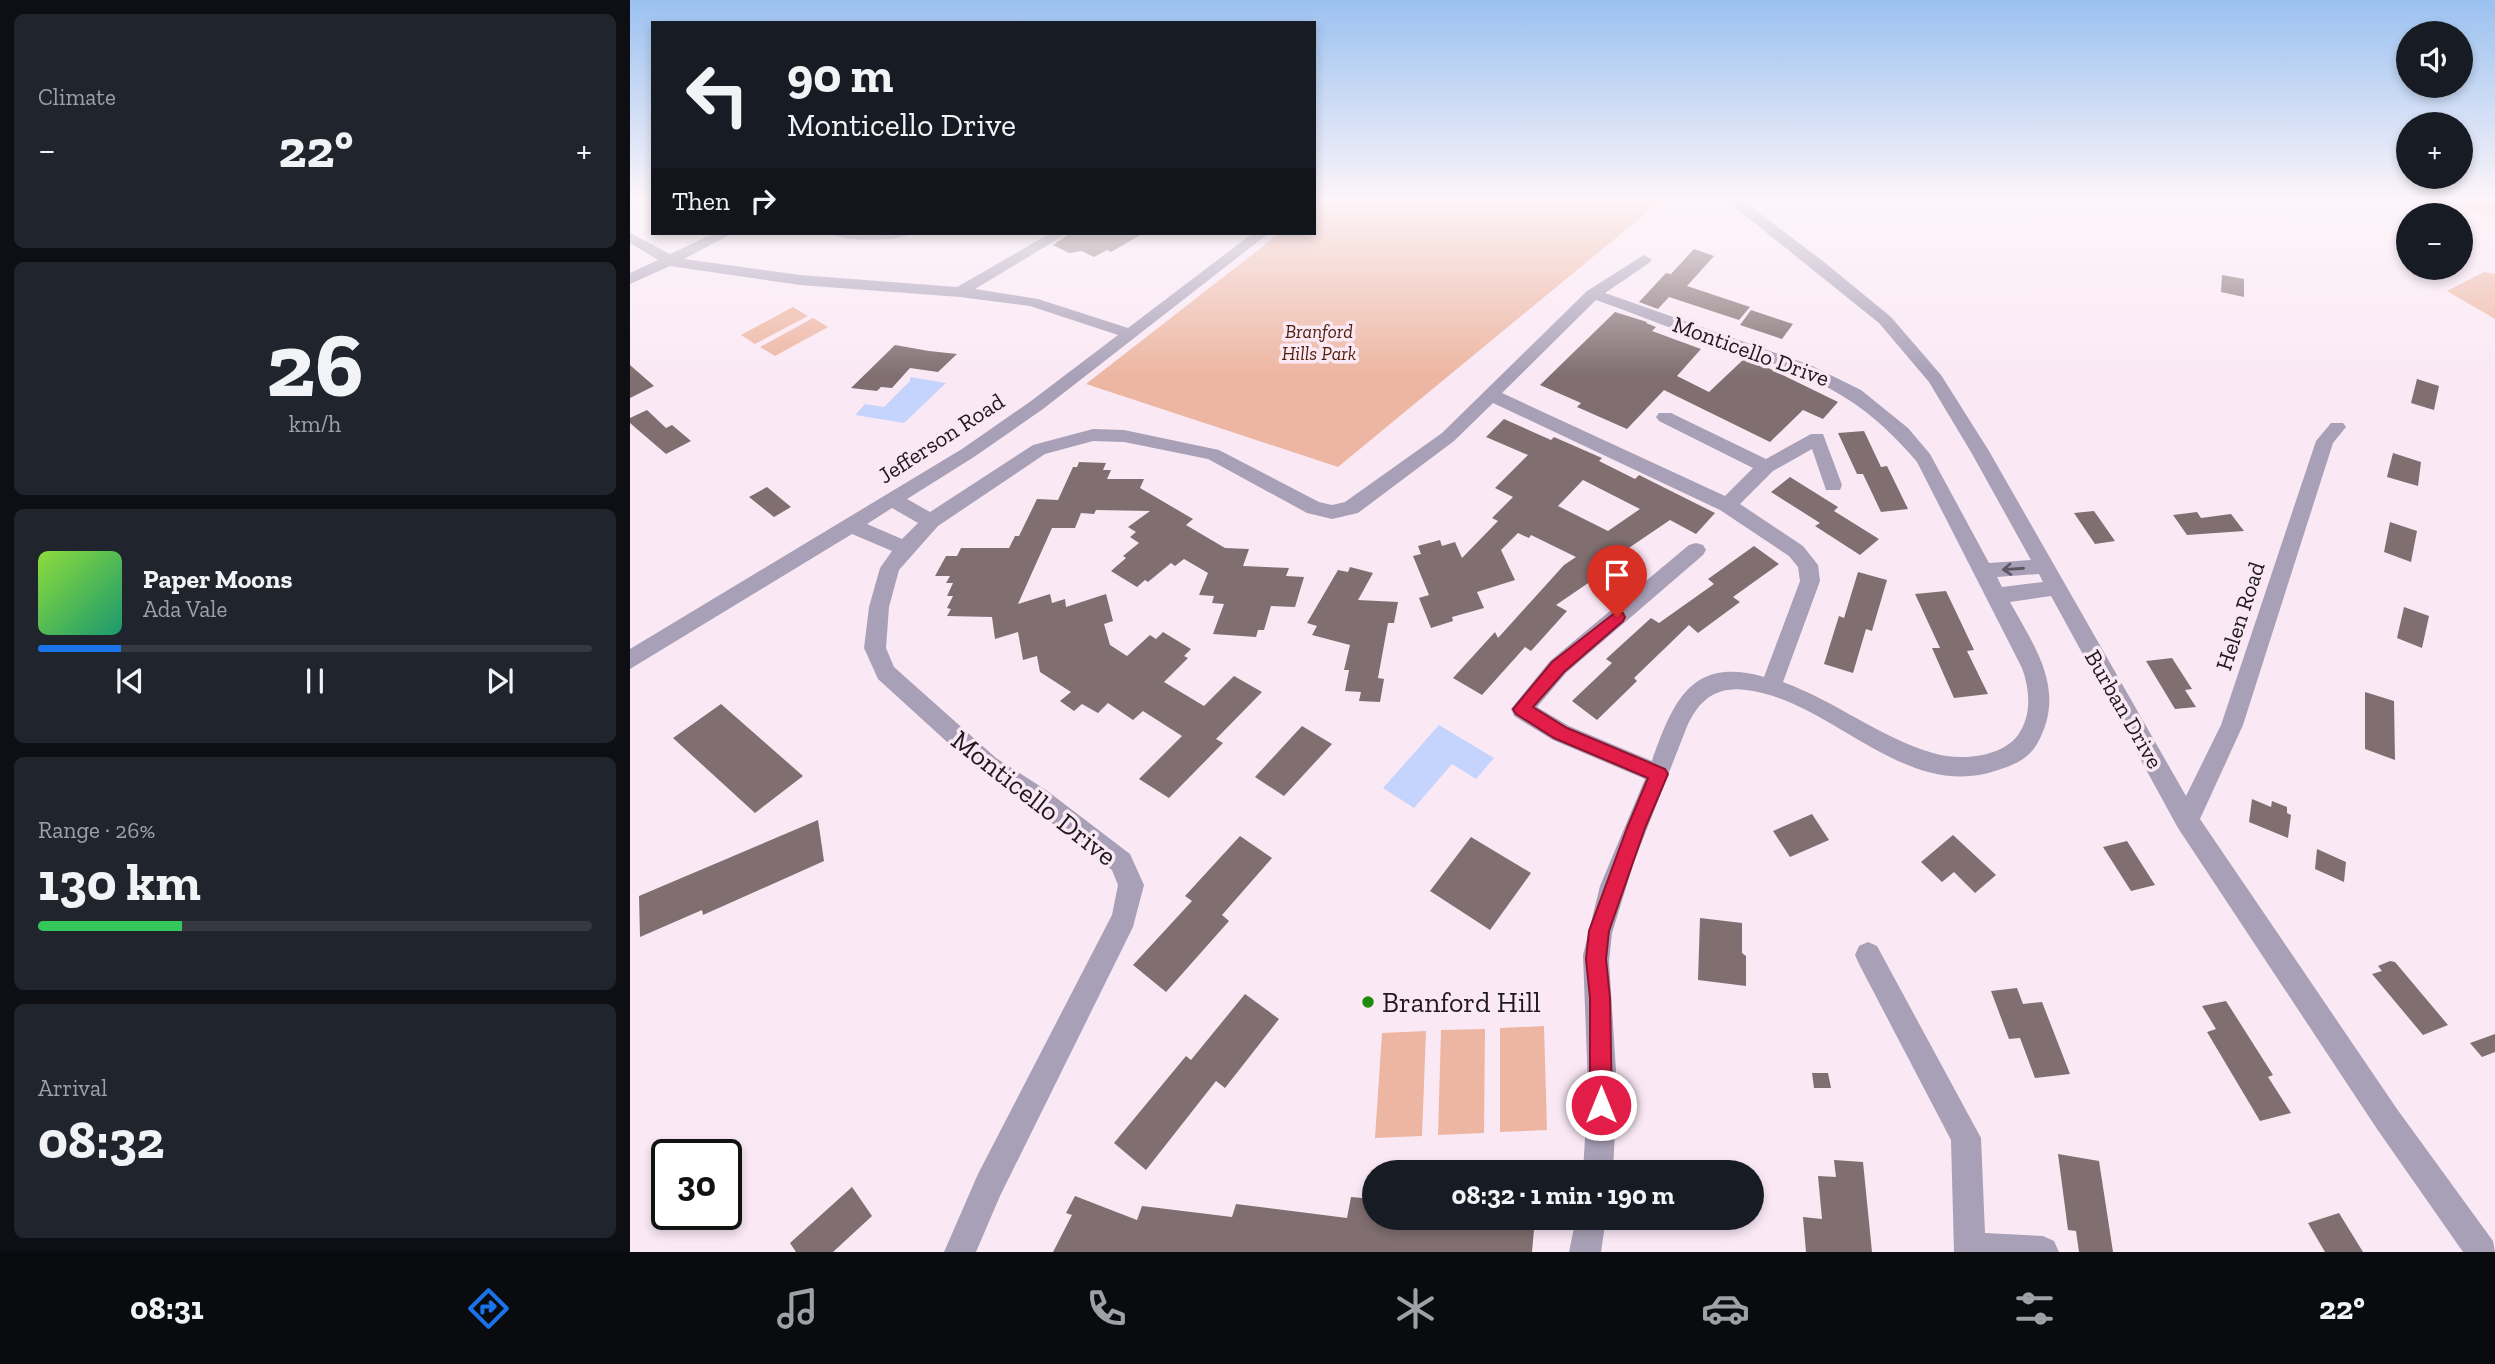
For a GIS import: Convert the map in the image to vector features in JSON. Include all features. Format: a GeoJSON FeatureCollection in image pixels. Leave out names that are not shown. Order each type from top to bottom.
{"type":"FeatureCollection","features":[{"type":"Feature","properties":{"kind":"street"},"geometry":{"type":"LineString","coordinates":[[666,258],[727,271],[800,280],[960,292],[1032,302],[1131,334]]}},
{"type":"Feature","properties":{"kind":"street"},"geometry":{"type":"LineString","coordinates":[[630,279],[675,258]]}},
{"type":"Feature","properties":{"kind":"street"},"geometry":{"type":"LineString","coordinates":[[960,292],[1018,258]]}},
{"type":"Feature","properties":{"kind":"street","name":"Jefferson Road"},"geometry":{"type":"LineString","coordinates":[[630,660],[892,500],[1029,411],[1229,258]]}},
{"type":"Feature","properties":{"kind":"street","name":"Burban Drive"},"geometry":{"type":"LineString","coordinates":[[1809,258],[1885,320],[1913,351],[1959,414],[2187,820],[2387,1119],[2482,1252]]}},
{"type":"Feature","properties":{"kind":"street","name":"Monticello Drive"},"geometry":{"type":"LineString","coordinates":[[960,1252],[989,1185],[1124,918],[1131,885],[1121,862],[1038,798],[988,765],[886,673],[875,648],[878,607],[890,568],[931,521],[1021,459],[1039,449],[1093,435],[1124,436],[1213,454],[1314,508],[1332,512],[1351,508],[1448,437],[1593,294],[1644,260]]}},
{"type":"Feature","properties":{"kind":"street","name":"Monticello Drive"},"geometry":{"type":"LineString","coordinates":[[1593,294],[1810,370],[1861,396],[1905,433],[1924,458],[1984,571],[2038,681],[2040,701],[2038,718],[2029,739],[2012,756],[1987,763],[1957,766],[1935,765],[1910,756],[1771,686],[1734,679],[1716,682],[1699,690],[1681,717],[1636,828],[1599,931],[1596,959],[1600,998],[1598,1160]]}},
{"type":"Feature","properties":{"kind":"street"},"geometry":{"type":"LineString","coordinates":[[1489,394],[1727,505],[1796,551],[1808,565],[1810,581],[1771,686]]}},
{"type":"Feature","properties":{"kind":"street"},"geometry":{"type":"LineString","coordinates":[[1665,417],[1766,467]]}},
{"type":"Feature","properties":{"kind":"street","name":"Helen Road"},"geometry":{"type":"LineString","coordinates":[[2187,820],[2232,725],[2325,441],[2337,427]]}},
{"type":"Feature","properties":{"kind":"street"},"geometry":{"type":"LineString","coordinates":[[1727,505],[1766,467],[1817,438],[1833,485]]}},
{"type":"Feature","properties":{"kind":"street"},"geometry":{"type":"LineString","coordinates":[[892,500],[909,512],[931,521]]}},
{"type":"Feature","properties":{"kind":"street"},"geometry":{"type":"LineString","coordinates":[[850,525],[905,548]]}},
{"type":"Feature","properties":{"kind":"street"},"geometry":{"type":"LineString","coordinates":[[1659,774],[1560,733],[1522,709],[1558,667],[1696,550]]}},
{"type":"Feature","properties":{"kind":"street"},"geometry":{"type":"LineString","coordinates":[[1984,571],[2043,566]]}},
{"type":"Feature","properties":{"kind":"street"},"geometry":{"type":"LineString","coordinates":[[1996,596],[2055,588]]}},
{"type":"Feature","properties":{"kind":"street"},"geometry":{"type":"LineString","coordinates":[[1868,955],[1966,1138],[1970,1250],[2043,1252]]}},
{"type":"Feature","properties":{"kind":"street"},"geometry":{"type":"LineString","coordinates":[[1585,1252],[1589,1230]]}},
{"type":"Feature","properties":{"kind":"green space","name":"Branford Hills Park"},"geometry":{"type":"Polygon","coordinates":[[[1247,258],[1591,258],[1338,467],[1086,384],[1247,258]]]}},
{"type":"Feature","properties":{"kind":"green space"},"geometry":{"type":"Polygon","coordinates":[[[2484,272],[2495,274],[2495,319],[2447,291],[2484,272]]]}},
{"type":"Feature","properties":{"kind":"green space"},"geometry":{"type":"Polygon","coordinates":[[[793,307],[808,316],[755,344],[741,335],[793,307]]]}},
{"type":"Feature","properties":{"kind":"green space"},"geometry":{"type":"Polygon","coordinates":[[[813,318],[828,327],[775,356],[760,347],[813,318]]]}},
{"type":"Feature","properties":{"kind":"green space"},"geometry":{"type":"Polygon","coordinates":[[[1544,1026],[1547,1130],[1500,1132],[1500,1028],[1544,1026]]]}},
{"type":"Feature","properties":{"kind":"green space"},"geometry":{"type":"Polygon","coordinates":[[[1485,1029],[1484,1133],[1438,1135],[1441,1030],[1485,1029]]]}},
{"type":"Feature","properties":{"kind":"green space"},"geometry":{"type":"Polygon","coordinates":[[[1426,1031],[1422,1136],[1375,1138],[1382,1033],[1426,1031]]]}},
{"type":"Feature","properties":{"kind":"water"},"geometry":{"type":"Polygon","coordinates":[[[910,377],[946,383],[904,423],[855,415],[865,404],[884,407],[910,381],[910,377]]]}},
{"type":"Feature","properties":{"kind":"water"},"geometry":{"type":"Polygon","coordinates":[[[1439,725],[1494,758],[1476,779],[1452,764],[1414,808],[1383,788],[1439,725]]]}},
{"type":"Feature","properties":{"kind":"building"},"geometry":{"type":"Polygon","coordinates":[[[1685,258],[1712,258],[1687,286],[1750,307],[1739,320],[1669,297],[1658,309],[1639,302],[1666,273],[1671,274],[1685,258]]]}},
{"type":"Feature","properties":{"kind":"building"},"geometry":{"type":"Polygon","coordinates":[[[2222,275],[2244,279],[2244,297],[2221,292],[2222,275]]]}},
{"type":"Feature","properties":{"kind":"building"},"geometry":{"type":"Polygon","coordinates":[[[1751,310],[1793,324],[1782,339],[1740,325],[1751,310]]]}},
{"type":"Feature","properties":{"kind":"building"},"geometry":{"type":"Polygon","coordinates":[[[1615,312],[1647,322],[1656,327],[1652,331],[1701,349],[1677,376],[1709,392],[1746,357],[1838,402],[1823,419],[1803,410],[1770,442],[1664,390],[1627,429],[1577,407],[1581,403],[1540,385],[1615,312]]]}},
{"type":"Feature","properties":{"kind":"building"},"geometry":{"type":"Polygon","coordinates":[[[895,345],[957,354],[938,372],[910,368],[892,388],[881,387],[877,391],[851,388],[895,345]]]}},
{"type":"Feature","properties":{"kind":"building"},"geometry":{"type":"Polygon","coordinates":[[[630,365],[654,386],[630,398],[630,365]]]}},
{"type":"Feature","properties":{"kind":"building"},"geometry":{"type":"Polygon","coordinates":[[[2417,379],[2439,386],[2434,410],[2411,403],[2417,379]]]}},
{"type":"Feature","properties":{"kind":"building"},"geometry":{"type":"Polygon","coordinates":[[[647,410],[666,428],[672,425],[691,441],[666,454],[630,423],[630,418],[647,410]]]}},
{"type":"Feature","properties":{"kind":"building"},"geometry":{"type":"Polygon","coordinates":[[[1504,419],[1551,440],[1554,437],[1602,458],[1599,461],[1635,479],[1639,475],[1715,513],[1696,534],[1670,520],[1617,556],[1622,560],[1556,605],[1567,611],[1531,651],[1525,647],[1482,695],[1453,678],[1495,632],[1498,638],[1564,565],[1576,557],[1531,535],[1529,538],[1518,533],[1501,550],[1515,580],[1477,592],[1484,608],[1452,617],[1453,621],[1431,628],[1419,598],[1429,595],[1413,556],[1421,554],[1418,546],[1440,540],[1442,546],[1455,542],[1462,558],[1498,521],[1492,518],[1513,497],[1495,488],[1528,455],[1486,437],[1504,419]],[[1583,480],[1558,506],[1608,531],[1640,509],[1583,480]]]}},
{"type":"Feature","properties":{"kind":"building"},"geometry":{"type":"Polygon","coordinates":[[[1864,431],[1881,467],[1887,466],[1908,509],[1881,512],[1863,474],[1857,474],[1838,433],[1864,431]]]}},
{"type":"Feature","properties":{"kind":"building"},"geometry":{"type":"Polygon","coordinates":[[[2393,453],[2421,462],[2418,486],[2387,477],[2393,453]]]}},
{"type":"Feature","properties":{"kind":"building"},"geometry":{"type":"Polygon","coordinates":[[[1079,462],[1106,463],[1103,470],[1111,470],[1107,479],[1144,479],[1140,488],[1193,519],[1186,525],[1225,548],[1249,549],[1243,566],[1289,568],[1286,576],[1304,577],[1295,607],[1271,606],[1264,630],[1258,630],[1256,637],[1213,634],[1224,604],[1212,603],[1214,596],[1199,595],[1208,573],[1184,559],[1175,566],[1171,563],[1148,582],[1145,580],[1137,587],[1111,571],[1126,558],[1123,556],[1139,543],[1130,537],[1136,532],[1128,527],[1150,511],[1096,510],[1094,514],[1081,513],[1075,528],[1052,528],[1018,604],[1050,594],[1052,603],[1065,599],[1066,607],[1106,594],[1113,621],[1104,624],[1110,645],[1127,656],[1150,635],[1156,639],[1163,632],[1191,649],[1184,656],[1188,658],[1164,682],[1204,706],[1234,676],[1262,692],[1216,739],[1223,743],[1169,798],[1139,779],[1182,736],[1143,711],[1133,720],[1108,703],[1098,713],[1082,704],[1074,711],[1060,701],[1071,692],[1040,672],[1037,656],[1023,660],[1018,632],[995,639],[992,617],[947,616],[951,609],[947,608],[953,596],[947,596],[953,583],[946,583],[950,576],[935,576],[946,556],[957,556],[961,548],[1009,548],[1015,536],[1019,536],[1037,499],[1058,500],[1073,467],[1077,467],[1079,462]]]}},
{"type":"Feature","properties":{"kind":"building"},"geometry":{"type":"Polygon","coordinates":[[[1790,477],[1838,507],[1834,511],[1879,539],[1860,555],[1815,526],[1820,523],[1771,492],[1790,477]]]}},
{"type":"Feature","properties":{"kind":"building"},"geometry":{"type":"Polygon","coordinates":[[[767,487],[791,507],[774,517],[749,497],[767,487]]]}},
{"type":"Feature","properties":{"kind":"building"},"geometry":{"type":"Polygon","coordinates":[[[2094,511],[2115,541],[2095,544],[2074,513],[2094,511]]]}},
{"type":"Feature","properties":{"kind":"building"},"geometry":{"type":"Polygon","coordinates":[[[2197,512],[2201,518],[2231,514],[2244,531],[2187,535],[2173,515],[2197,512]]]}},
{"type":"Feature","properties":{"kind":"building"},"geometry":{"type":"Polygon","coordinates":[[[2390,522],[2417,531],[2411,562],[2384,552],[2390,522]]]}},
{"type":"Feature","properties":{"kind":"building"},"geometry":{"type":"Polygon","coordinates":[[[1754,546],[1779,564],[1733,597],[1740,602],[1698,633],[1689,625],[1634,678],[1637,681],[1597,720],[1572,701],[1612,663],[1606,659],[1651,618],[1659,623],[1714,584],[1708,579],[1754,546]]]}},
{"type":"Feature","properties":{"kind":"building"},"geometry":{"type":"Polygon","coordinates":[[[1350,567],[1373,573],[1358,600],[1398,602],[1394,623],[1388,623],[1378,678],[1384,679],[1380,702],[1359,701],[1361,692],[1345,691],[1349,670],[1344,670],[1350,645],[1312,635],[1317,626],[1307,623],[1338,570],[1348,572],[1350,567]]]}},
{"type":"Feature","properties":{"kind":"building"},"geometry":{"type":"Polygon","coordinates":[[[1858,572],[1887,580],[1872,631],[1866,629],[1853,673],[1824,664],[1839,616],[1844,618],[1858,572]]]}},
{"type":"Feature","properties":{"kind":"building"},"geometry":{"type":"Polygon","coordinates":[[[1946,591],[1974,650],[1967,651],[1988,694],[1954,698],[1932,648],[1940,648],[1915,594],[1946,591]]]}},
{"type":"Feature","properties":{"kind":"building"},"geometry":{"type":"Polygon","coordinates":[[[2404,607],[2429,616],[2422,648],[2397,638],[2404,607]]]}},
{"type":"Feature","properties":{"kind":"building"},"geometry":{"type":"Polygon","coordinates":[[[2172,658],[2192,689],[2185,690],[2196,707],[2175,709],[2146,661],[2172,658]]]}},
{"type":"Feature","properties":{"kind":"building"},"geometry":{"type":"Polygon","coordinates":[[[2365,692],[2394,701],[2395,760],[2365,749],[2365,692]]]}},
{"type":"Feature","properties":{"kind":"building"},"geometry":{"type":"Polygon","coordinates":[[[721,704],[803,776],[755,813],[673,738],[721,704]]]}},
{"type":"Feature","properties":{"kind":"building"},"geometry":{"type":"Polygon","coordinates":[[[1302,726],[1332,744],[1284,796],[1255,777],[1302,726]]]}},
{"type":"Feature","properties":{"kind":"building"},"geometry":{"type":"Polygon","coordinates":[[[2252,799],[2271,807],[2272,801],[2287,807],[2287,813],[2291,815],[2288,838],[2249,822],[2252,799]]]}},
{"type":"Feature","properties":{"kind":"building"},"geometry":{"type":"Polygon","coordinates":[[[1812,814],[1829,840],[1790,857],[1773,831],[1812,814]]]}},
{"type":"Feature","properties":{"kind":"building"},"geometry":{"type":"Polygon","coordinates":[[[818,820],[824,861],[703,915],[702,910],[640,937],[639,896],[818,820]]]}},
{"type":"Feature","properties":{"kind":"building"},"geometry":{"type":"Polygon","coordinates":[[[1953,835],[1996,875],[1975,893],[1954,872],[1942,882],[1921,862],[1953,835]]]}},
{"type":"Feature","properties":{"kind":"building"},"geometry":{"type":"Polygon","coordinates":[[[1240,836],[1272,858],[1222,915],[1229,921],[1166,992],[1133,965],[1192,901],[1185,896],[1240,836]]]}},
{"type":"Feature","properties":{"kind":"building"},"geometry":{"type":"Polygon","coordinates":[[[1471,837],[1531,873],[1490,930],[1430,891],[1471,837]]]}},
{"type":"Feature","properties":{"kind":"building"},"geometry":{"type":"Polygon","coordinates":[[[2127,841],[2155,885],[2131,891],[2103,847],[2127,841]]]}},
{"type":"Feature","properties":{"kind":"building"},"geometry":{"type":"Polygon","coordinates":[[[2317,849],[2346,862],[2344,882],[2315,869],[2317,849]]]}},
{"type":"Feature","properties":{"kind":"building"},"geometry":{"type":"Polygon","coordinates":[[[1700,918],[1742,923],[1746,986],[1698,980],[1700,918]]]}},
{"type":"Feature","properties":{"kind":"building"},"geometry":{"type":"Polygon","coordinates":[[[2390,961],[2395,962],[2448,1025],[2423,1035],[2372,974],[2382,971],[2378,966],[2390,961]]]}},
{"type":"Feature","properties":{"kind":"building"},"geometry":{"type":"Polygon","coordinates":[[[2017,988],[2023,1004],[2042,1002],[2070,1074],[2035,1078],[2020,1038],[2009,1039],[1991,991],[2017,988]]]}},
{"type":"Feature","properties":{"kind":"building"},"geometry":{"type":"Polygon","coordinates":[[[1245,994],[1279,1019],[1225,1088],[1216,1081],[1146,1170],[1114,1143],[1186,1056],[1191,1060],[1245,994]]]}},
{"type":"Feature","properties":{"kind":"building"},"geometry":{"type":"Polygon","coordinates":[[[2226,1001],[2273,1075],[2268,1077],[2291,1113],[2260,1121],[2207,1032],[2216,1029],[2202,1006],[2226,1001]]]}},
{"type":"Feature","properties":{"kind":"building"},"geometry":{"type":"Polygon","coordinates":[[[2495,1034],[2495,1052],[2482,1057],[2470,1043],[2495,1034]]]}},
{"type":"Feature","properties":{"kind":"building"},"geometry":{"type":"Polygon","coordinates":[[[1812,1073],[1828,1073],[1831,1088],[1814,1088],[1812,1073]]]}},
{"type":"Feature","properties":{"kind":"building"},"geometry":{"type":"Polygon","coordinates":[[[2058,1154],[2099,1161],[2113,1252],[2079,1252],[2076,1231],[2068,1230],[2058,1154]]]}},
{"type":"Feature","properties":{"kind":"building"},"geometry":{"type":"Polygon","coordinates":[[[1834,1160],[1863,1162],[1872,1252],[1806,1252],[1803,1217],[1822,1219],[1818,1176],[1836,1177],[1834,1160]]]}},
{"type":"Feature","properties":{"kind":"building"},"geometry":{"type":"Polygon","coordinates":[[[852,1187],[872,1216],[833,1252],[796,1252],[790,1243],[852,1187]]]}},
{"type":"Feature","properties":{"kind":"building"},"geometry":{"type":"Polygon","coordinates":[[[1075,1196],[1137,1220],[1142,1206],[1232,1217],[1236,1204],[1347,1218],[1351,1197],[1362,1198],[1362,1230],[1534,1230],[1532,1252],[1053,1252],[1072,1215],[1066,1213],[1075,1196]]]}},
{"type":"Feature","properties":{"kind":"building"},"geometry":{"type":"Polygon","coordinates":[[[2339,1213],[2363,1252],[2325,1252],[2308,1223],[2339,1213]]]}},
{"type":"Feature","properties":{"kind":"place","name":"Branford Hill"},"geometry":{"type":"Point","coordinates":[1368,1002]}},
{"type":"Feature","properties":{"kind":"route"},"geometry":{"type":"LineString","coordinates":[[1601,1105],[1600,998],[1596,959],[1599,931],[1636,828],[1659,774],[1560,733],[1522,709],[1558,667],[1617,617]]}}]}
